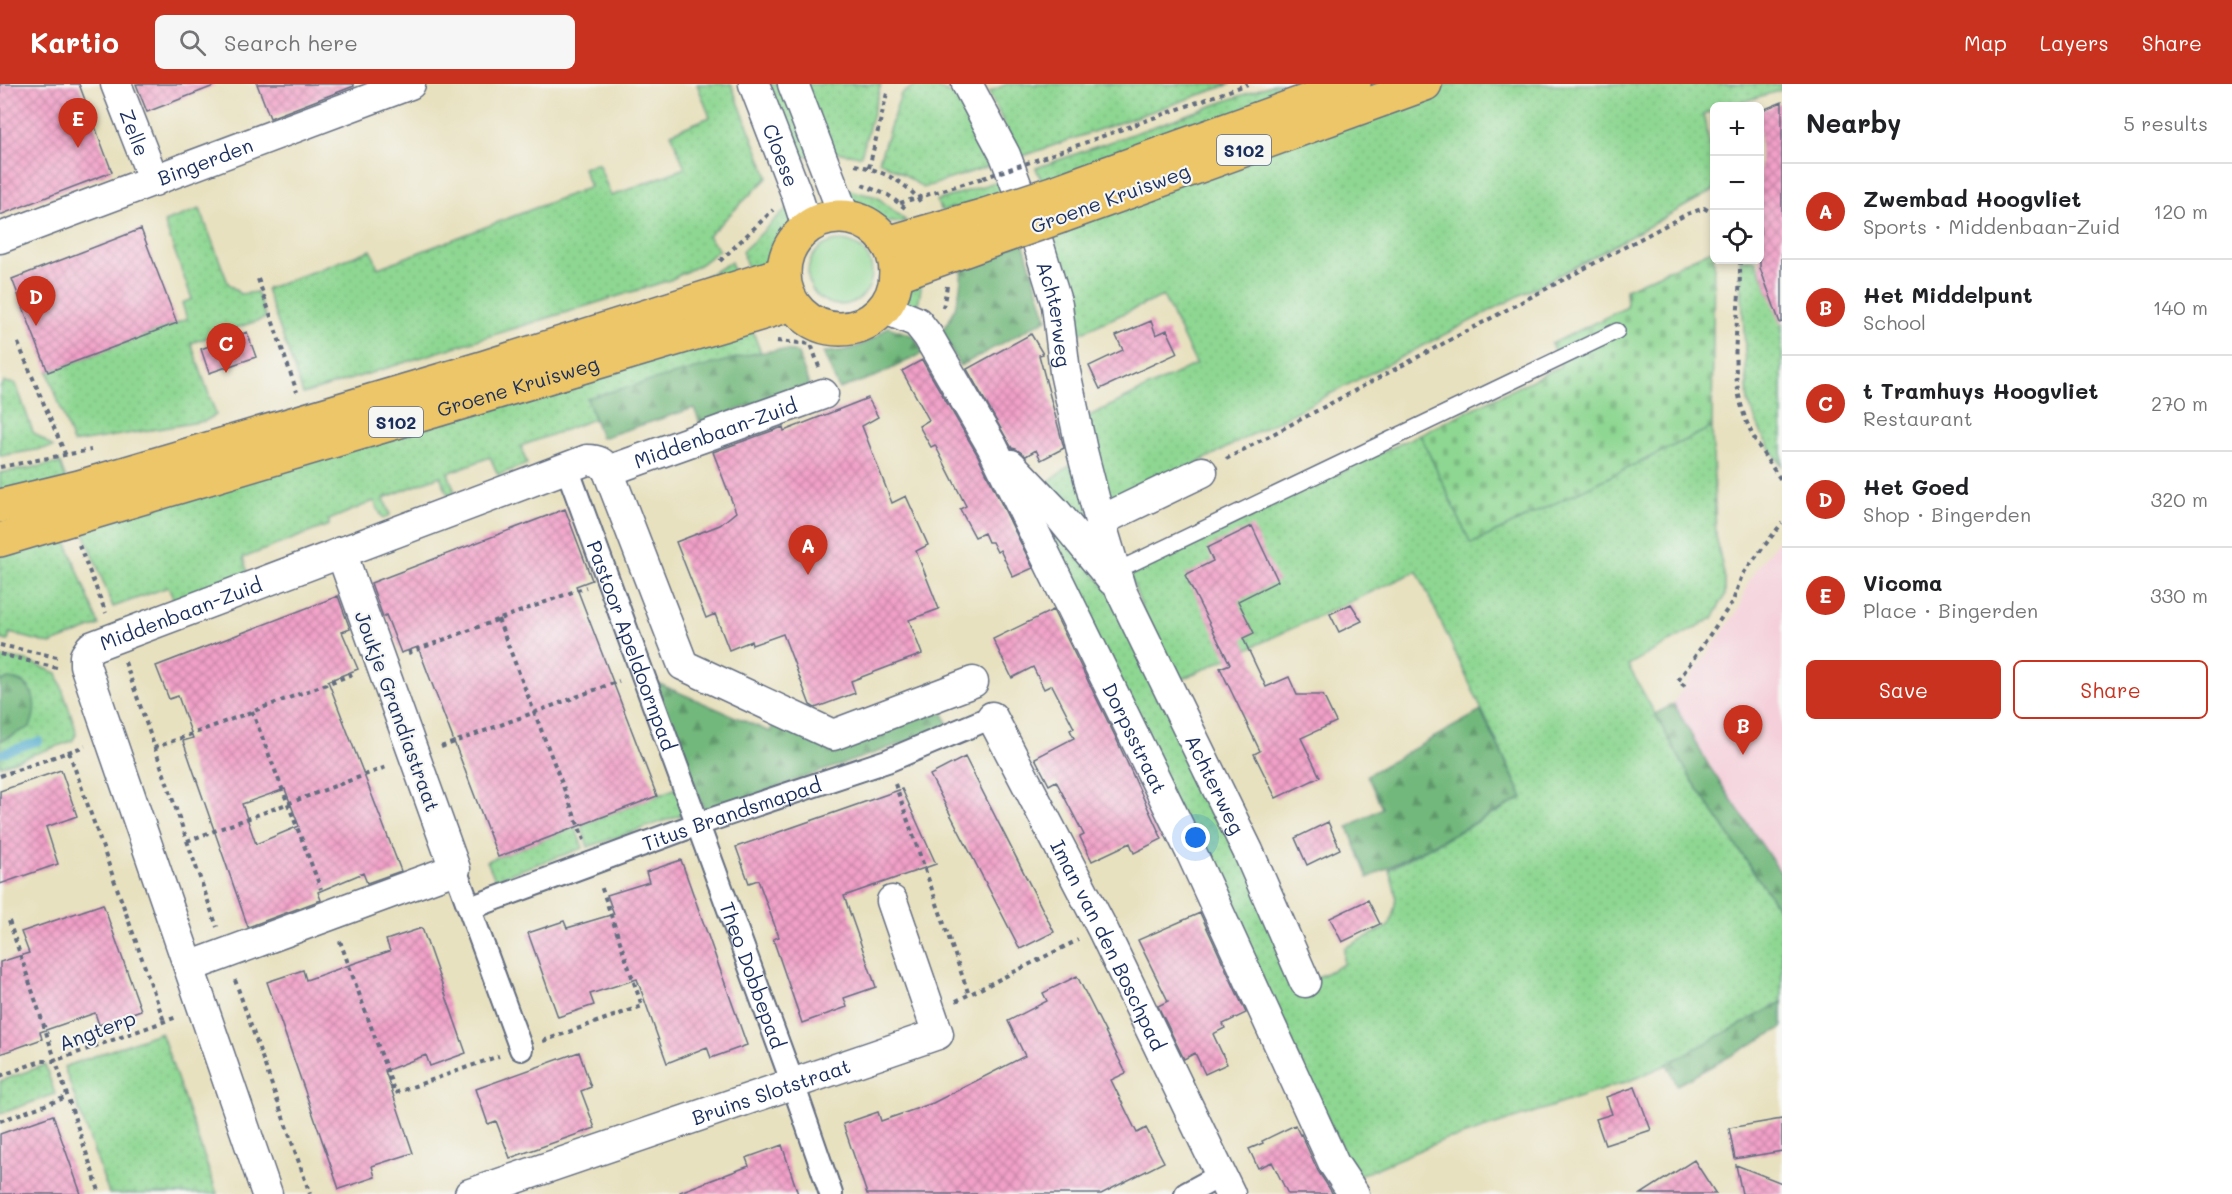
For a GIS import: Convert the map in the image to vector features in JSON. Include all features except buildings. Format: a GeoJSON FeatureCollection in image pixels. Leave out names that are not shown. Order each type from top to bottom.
{"type":"FeatureCollection","features":[{"type":"Feature","properties":{"kind":"main road","name":"Groene Kruisweg"},"geometry":{"type":"LineString","coordinates":[[1059,204],[1354,84]]}},
{"type":"Feature","properties":{"kind":"main road","name":"Groene Kruisweg"},"geometry":{"type":"LineString","coordinates":[[896,275],[989,228],[1425,84]]}},
{"type":"Feature","properties":{"kind":"main road"},"geometry":{"type":"LineString","coordinates":[[845,218],[864,223],[880,235],[887,243],[894,258],[896,275],[892,292],[876,316],[858,326],[837,329],[807,319],[793,304],[786,289],[784,273],[790,248],[807,227],[825,219],[845,218]]}},
{"type":"Feature","properties":{"kind":"main road","name":"Groene Kruisweg"},"geometry":{"type":"LineString","coordinates":[[887,243],[989,228]]}},
{"type":"Feature","properties":{"kind":"main road","name":"Groene Kruisweg"},"geometry":{"type":"LineString","coordinates":[[0,506],[79,487],[493,365],[784,273]]}},
{"type":"Feature","properties":{"kind":"main road","name":"Groene Kruisweg"},"geometry":{"type":"LineString","coordinates":[[0,540],[793,304]]}},
{"type":"Feature","properties":{"kind":"street","name":"Zelle"},"geometry":{"type":"LineString","coordinates":[[117,84],[154,181]]}},
{"type":"Feature","properties":{"kind":"street","name":"Bingerden"},"geometry":{"type":"LineString","coordinates":[[0,238],[410,84]]}},
{"type":"Feature","properties":{"kind":"street","name":"Cloese"},"geometry":{"type":"LineString","coordinates":[[754,84],[796,192],[807,227]]}},
{"type":"Feature","properties":{"kind":"street","name":"Cloese"},"geometry":{"type":"LineString","coordinates":[[793,84],[845,218]]}},
{"type":"Feature","properties":{"kind":"street","name":"Achterweg"},"geometry":{"type":"LineString","coordinates":[[967,84],[1005,155],[1051,285],[1057,306],[1065,372],[1100,521],[1118,581],[1161,676],[1248,851],[1305,982]]}},
{"type":"Feature","properties":{"kind":"street","name":"Dorpsstraat"},"geometry":{"type":"LineString","coordinates":[[883,308],[917,322],[928,336],[992,446],[1192,854],[1334,1164],[1354,1194]]}},
{"type":"Feature","properties":{"kind":"street","name":"Middenbaan-Zuid"},"geometry":{"type":"LineString","coordinates":[[608,471],[823,386]]}},
{"type":"Feature","properties":{"kind":"street","name":"Achterweg"},"geometry":{"type":"LineString","coordinates":[[992,446],[1118,581]]}},
{"type":"Feature","properties":{"kind":"street","name":"Middenbaan-Zuid"},"geometry":{"type":"LineString","coordinates":[[267,1194],[189,967],[73,665],[87,651],[98,644],[341,552],[587,460],[597,460],[603,463],[608,471],[682,665],[833,735],[973,682]]}},
{"type":"Feature","properties":{"kind":"street","name":"Pastoor Apeldoornpad"},"geometry":{"type":"LineString","coordinates":[[567,468],[698,824]]}},
{"type":"Feature","properties":{"kind":"street"},"geometry":{"type":"LineString","coordinates":[[1100,521],[1202,472]]}},
{"type":"Feature","properties":{"kind":"street","name":"Joukje Grandiastraat"},"geometry":{"type":"LineString","coordinates":[[341,552],[455,869]]}},
{"type":"Feature","properties":{"kind":"street","name":"Titus Brandsmapad"},"geometry":{"type":"LineString","coordinates":[[470,908],[698,824],[887,761],[992,717]]}},
{"type":"Feature","properties":{"kind":"street","name":"Iman van den Boschpad"},"geometry":{"type":"LineString","coordinates":[[992,717],[1102,928],[1225,1184]]}},
{"type":"Feature","properties":{"kind":"street","name":"Theo Dobbepad"},"geometry":{"type":"LineString","coordinates":[[698,824],[831,1194]]}},
{"type":"Feature","properties":{"kind":"street"},"geometry":{"type":"LineString","coordinates":[[189,967],[455,869],[521,1048]]}},
{"type":"Feature","properties":{"kind":"street","name":"Bruins Slotstraat"},"geometry":{"type":"LineString","coordinates":[[470,1194],[938,1034],[892,901]]}},
{"type":"Feature","properties":{"kind":"street"},"geometry":{"type":"LineString","coordinates":[[1186,1194],[1225,1184]]}},
{"type":"Feature","properties":{"kind":"lane"},"geometry":{"type":"LineString","coordinates":[[1118,581],[1617,330]]}},
{"type":"Feature","properties":{"kind":"path"},"geometry":{"type":"LineString","coordinates":[[900,203],[1042,158],[1248,84]]}},
{"type":"Feature","properties":{"kind":"path"},"geometry":{"type":"LineString","coordinates":[[869,168],[887,93]]}},
{"type":"Feature","properties":{"kind":"path"},"geometry":{"type":"LineString","coordinates":[[1202,472],[1687,214],[1704,208],[1710,212]]}},
{"type":"Feature","properties":{"kind":"path"},"geometry":{"type":"LineString","coordinates":[[1740,264],[1735,341],[1736,377],[1740,398],[1754,436],[1782,481]]}},
{"type":"Feature","properties":{"kind":"path"},"geometry":{"type":"LineString","coordinates":[[258,279],[300,400]]}},
{"type":"Feature","properties":{"kind":"path"},"geometry":{"type":"LineString","coordinates":[[18,344],[49,415]]}},
{"type":"Feature","properties":{"kind":"path"},"geometry":{"type":"LineString","coordinates":[[811,344],[823,386]]}},
{"type":"Feature","properties":{"kind":"path"},"geometry":{"type":"LineString","coordinates":[[1685,686],[1678,681],[1733,601],[1742,575],[1782,523]]}},
{"type":"Feature","properties":{"kind":"path"},"geometry":{"type":"LineString","coordinates":[[91,574],[105,610]]}},
{"type":"Feature","properties":{"kind":"path"},"geometry":{"type":"LineString","coordinates":[[252,711],[331,915],[395,1093],[642,1006],[593,863],[498,619]]}},
{"type":"Feature","properties":{"kind":"path"},"geometry":{"type":"LineString","coordinates":[[0,645],[73,665]]}},
{"type":"Feature","properties":{"kind":"path"},"geometry":{"type":"LineString","coordinates":[[0,654],[73,665]]}},
{"type":"Feature","properties":{"kind":"path"},"geometry":{"type":"LineString","coordinates":[[0,776],[87,745],[83,735]]}},
{"type":"Feature","properties":{"kind":"path"},"geometry":{"type":"LineString","coordinates":[[69,752],[164,1021]]}},
{"type":"Feature","properties":{"kind":"path"},"geometry":{"type":"LineString","coordinates":[[887,761],[969,995]]}},
{"type":"Feature","properties":{"kind":"path"},"geometry":{"type":"LineString","coordinates":[[9,921],[100,1194]]}},
{"type":"Feature","properties":{"kind":"path"},"geometry":{"type":"LineString","coordinates":[[931,1014],[1102,928]]}},
{"type":"Feature","properties":{"kind":"path","name":"Angterp"},"geometry":{"type":"LineString","coordinates":[[0,1076],[41,1061],[54,1061],[203,1008]]}},
{"type":"Feature","properties":{"kind":"path"},"geometry":{"type":"LineString","coordinates":[[0,1121],[67,1097]]}},
{"type":"Feature","properties":{"kind":"shaded area"},"geometry":{"type":"Polygon","coordinates":[[[1782,534],[1782,879],[1672,705],[1740,607],[1749,580],[1782,534]]]}},
{"type":"Feature","properties":{"kind":"green space"},"geometry":{"type":"Polygon","coordinates":[[[697,84],[731,84],[768,177],[708,236],[719,250],[701,264],[670,280],[303,394],[266,289],[371,250],[378,268],[590,187],[583,168],[598,163],[611,196],[685,168],[671,133],[710,117],[697,84]]]}},
{"type":"Feature","properties":{"kind":"green space"},"geometry":{"type":"Polygon","coordinates":[[[763,84],[784,84],[811,155],[792,159],[763,84]]]}},
{"type":"Feature","properties":{"kind":"green space"},"geometry":{"type":"Polygon","coordinates":[[[803,84],[881,84],[861,156],[829,151],[803,84]]]}},
{"type":"Feature","properties":{"kind":"green space"},"geometry":{"type":"Polygon","coordinates":[[[917,84],[944,91],[968,105],[998,163],[923,188],[879,161],[901,94],[917,84]]]}},
{"type":"Feature","properties":{"kind":"green space"},"geometry":{"type":"Polygon","coordinates":[[[1007,84],[1231,84],[1020,157],[989,92],[1007,84]]]}},
{"type":"Feature","properties":{"kind":"green space"},"geometry":{"type":"Polygon","coordinates":[[[1274,84],[1327,84],[1043,185],[1036,168],[1274,84]]]}},
{"type":"Feature","properties":{"kind":"green space"},"geometry":{"type":"Polygon","coordinates":[[[1449,84],[1782,84],[1782,90],[1742,102],[1710,102],[1710,112],[1703,114],[1710,146],[1710,192],[1586,261],[1126,500],[1106,495],[1083,419],[1196,364],[1163,296],[1080,333],[1049,231],[1449,84]]]}},
{"type":"Feature","properties":{"kind":"green space"},"geometry":{"type":"Polygon","coordinates":[[[1005,179],[1010,195],[942,211],[936,201],[1005,179]]]}},
{"type":"Feature","properties":{"kind":"green space"},"geometry":{"type":"Polygon","coordinates":[[[845,189],[877,197],[906,221],[887,222],[870,216],[855,205],[845,189]]]}},
{"type":"Feature","properties":{"kind":"green space"},"geometry":{"type":"Polygon","coordinates":[[[791,205],[793,219],[777,253],[769,264],[750,275],[742,251],[791,205]]]}},
{"type":"Feature","properties":{"kind":"green space"},"geometry":{"type":"Polygon","coordinates":[[[200,209],[228,283],[240,294],[257,292],[266,318],[191,343],[216,415],[205,421],[73,443],[48,372],[187,319],[182,303],[192,299],[164,222],[200,209]]]}},
{"type":"Feature","properties":{"kind":"green space"},"geometry":{"type":"Polygon","coordinates":[[[840,241],[858,246],[863,250],[867,255],[872,273],[867,291],[863,296],[858,300],[840,305],[822,300],[817,296],[813,291],[808,273],[813,255],[817,250],[822,246],[840,241]]]}},
{"type":"Feature","properties":{"kind":"green space"},"geometry":{"type":"Polygon","coordinates":[[[1023,242],[1047,319],[960,366],[941,332],[958,300],[962,264],[1023,242]]]}},
{"type":"Feature","properties":{"kind":"green space"},"geometry":{"type":"Polygon","coordinates":[[[1710,251],[1710,264],[1714,264],[1712,427],[1471,544],[1420,434],[1561,366],[1551,344],[1627,307],[1626,289],[1710,251]]]}},
{"type":"Feature","properties":{"kind":"green space"},"geometry":{"type":"Polygon","coordinates":[[[731,262],[736,280],[671,296],[731,262]]]}},
{"type":"Feature","properties":{"kind":"green space"},"geometry":{"type":"Polygon","coordinates":[[[1740,264],[1757,264],[1782,320],[1782,466],[1763,437],[1748,402],[1740,264]]]}},
{"type":"Feature","properties":{"kind":"green space"},"geometry":{"type":"Polygon","coordinates":[[[923,275],[919,300],[914,310],[896,305],[907,285],[923,275]]]}},
{"type":"Feature","properties":{"kind":"green space"},"geometry":{"type":"Polygon","coordinates":[[[751,327],[761,353],[587,398],[594,419],[521,446],[527,464],[498,475],[490,457],[448,473],[455,492],[448,495],[440,476],[384,498],[390,515],[383,519],[374,501],[329,520],[329,525],[243,558],[249,576],[176,605],[168,587],[113,607],[80,522],[751,327]]]}},
{"type":"Feature","properties":{"kind":"green space"},"geometry":{"type":"Polygon","coordinates":[[[888,327],[914,336],[923,353],[879,375],[839,389],[823,352],[851,349],[873,339],[888,327]]]}},
{"type":"Feature","properties":{"kind":"green space"},"geometry":{"type":"Polygon","coordinates":[[[777,350],[794,351],[798,354],[809,385],[700,423],[694,408],[601,438],[587,398],[751,354],[777,350]]]}},
{"type":"Feature","properties":{"kind":"green space"},"geometry":{"type":"Polygon","coordinates":[[[4,382],[16,384],[33,432],[53,447],[0,456],[0,387],[4,382]]]}},
{"type":"Feature","properties":{"kind":"green space"},"geometry":{"type":"Polygon","coordinates":[[[1712,427],[1716,536],[1725,579],[1725,595],[1713,618],[1628,665],[1690,777],[1782,914],[1782,1002],[1678,1060],[1629,1081],[1456,1138],[1448,1138],[1356,1177],[1023,489],[1115,598],[1316,978],[1344,964],[1344,948],[1389,926],[1396,898],[1389,869],[1523,798],[1417,571],[1178,681],[1145,616],[1130,575],[1420,434],[1471,544],[1712,427]]]}},
{"type":"Feature","properties":{"kind":"green space"},"geometry":{"type":"Polygon","coordinates":[[[1075,462],[1102,556],[1041,487],[1075,462]]]}},
{"type":"Feature","properties":{"kind":"green space"},"geometry":{"type":"Polygon","coordinates":[[[60,463],[66,480],[0,497],[0,473],[60,463]]]}},
{"type":"Feature","properties":{"kind":"green space"},"geometry":{"type":"Polygon","coordinates":[[[61,528],[99,625],[50,644],[10,633],[8,641],[0,639],[0,547],[61,528]]]}},
{"type":"Feature","properties":{"kind":"green space"},"geometry":{"type":"Polygon","coordinates":[[[0,657],[27,661],[57,673],[75,727],[76,735],[72,741],[0,766],[0,741],[13,736],[29,687],[16,680],[0,681],[0,657]]]}},
{"type":"Feature","properties":{"kind":"green space"},"geometry":{"type":"Polygon","coordinates":[[[9,679],[18,681],[30,690],[34,703],[33,719],[30,727],[0,741],[0,681],[9,679]]]}},
{"type":"Feature","properties":{"kind":"green space"},"geometry":{"type":"Polygon","coordinates":[[[655,682],[770,732],[776,718],[834,743],[939,704],[949,727],[705,812],[655,682]]]}},
{"type":"Feature","properties":{"kind":"green space"},"geometry":{"type":"Polygon","coordinates":[[[1674,704],[1709,766],[1782,875],[1782,914],[1690,777],[1655,714],[1674,704]]]}},
{"type":"Feature","properties":{"kind":"green space"},"geometry":{"type":"Polygon","coordinates":[[[1481,711],[1523,798],[1368,878],[1348,827],[1382,808],[1367,775],[1481,711]]]}},
{"type":"Feature","properties":{"kind":"green space"},"geometry":{"type":"Polygon","coordinates":[[[677,788],[687,813],[588,847],[581,825],[677,788]]]}},
{"type":"Feature","properties":{"kind":"green space"},"geometry":{"type":"Polygon","coordinates":[[[575,827],[583,848],[495,879],[487,861],[575,827]]]}},
{"type":"Feature","properties":{"kind":"green space"},"geometry":{"type":"Polygon","coordinates":[[[1782,1002],[1782,1028],[1677,1085],[1667,1064],[1782,1002]]]}},
{"type":"Feature","properties":{"kind":"green space"},"geometry":{"type":"Polygon","coordinates":[[[161,1032],[217,1194],[109,1194],[64,1067],[161,1032]]]}},
{"type":"Feature","properties":{"kind":"green space"},"geometry":{"type":"Polygon","coordinates":[[[45,1065],[55,1094],[0,1114],[0,1081],[45,1065]]]}},
{"type":"Feature","properties":{"kind":"waterway"},"geometry":{"type":"LineString","coordinates":[[0,754],[39,741]]}},
{"type":"Feature","properties":{"kind":"place","name":"Vicoma"},"geometry":{"type":"Point","coordinates":[78,148]}},
{"type":"Feature","properties":{"kind":"place","name":"Het Goed"},"geometry":{"type":"Point","coordinates":[36,326]}},
{"type":"Feature","properties":{"kind":"place","name":"t Tramhuys Hoogvliet"},"geometry":{"type":"Point","coordinates":[226,373]}},
{"type":"Feature","properties":{"kind":"place","name":"Zwembad Hoogvliet"},"geometry":{"type":"Point","coordinates":[808,575]}},
{"type":"Feature","properties":{"kind":"place","name":"Het Middelpunt"},"geometry":{"type":"Point","coordinates":[1743,755]}}]}
